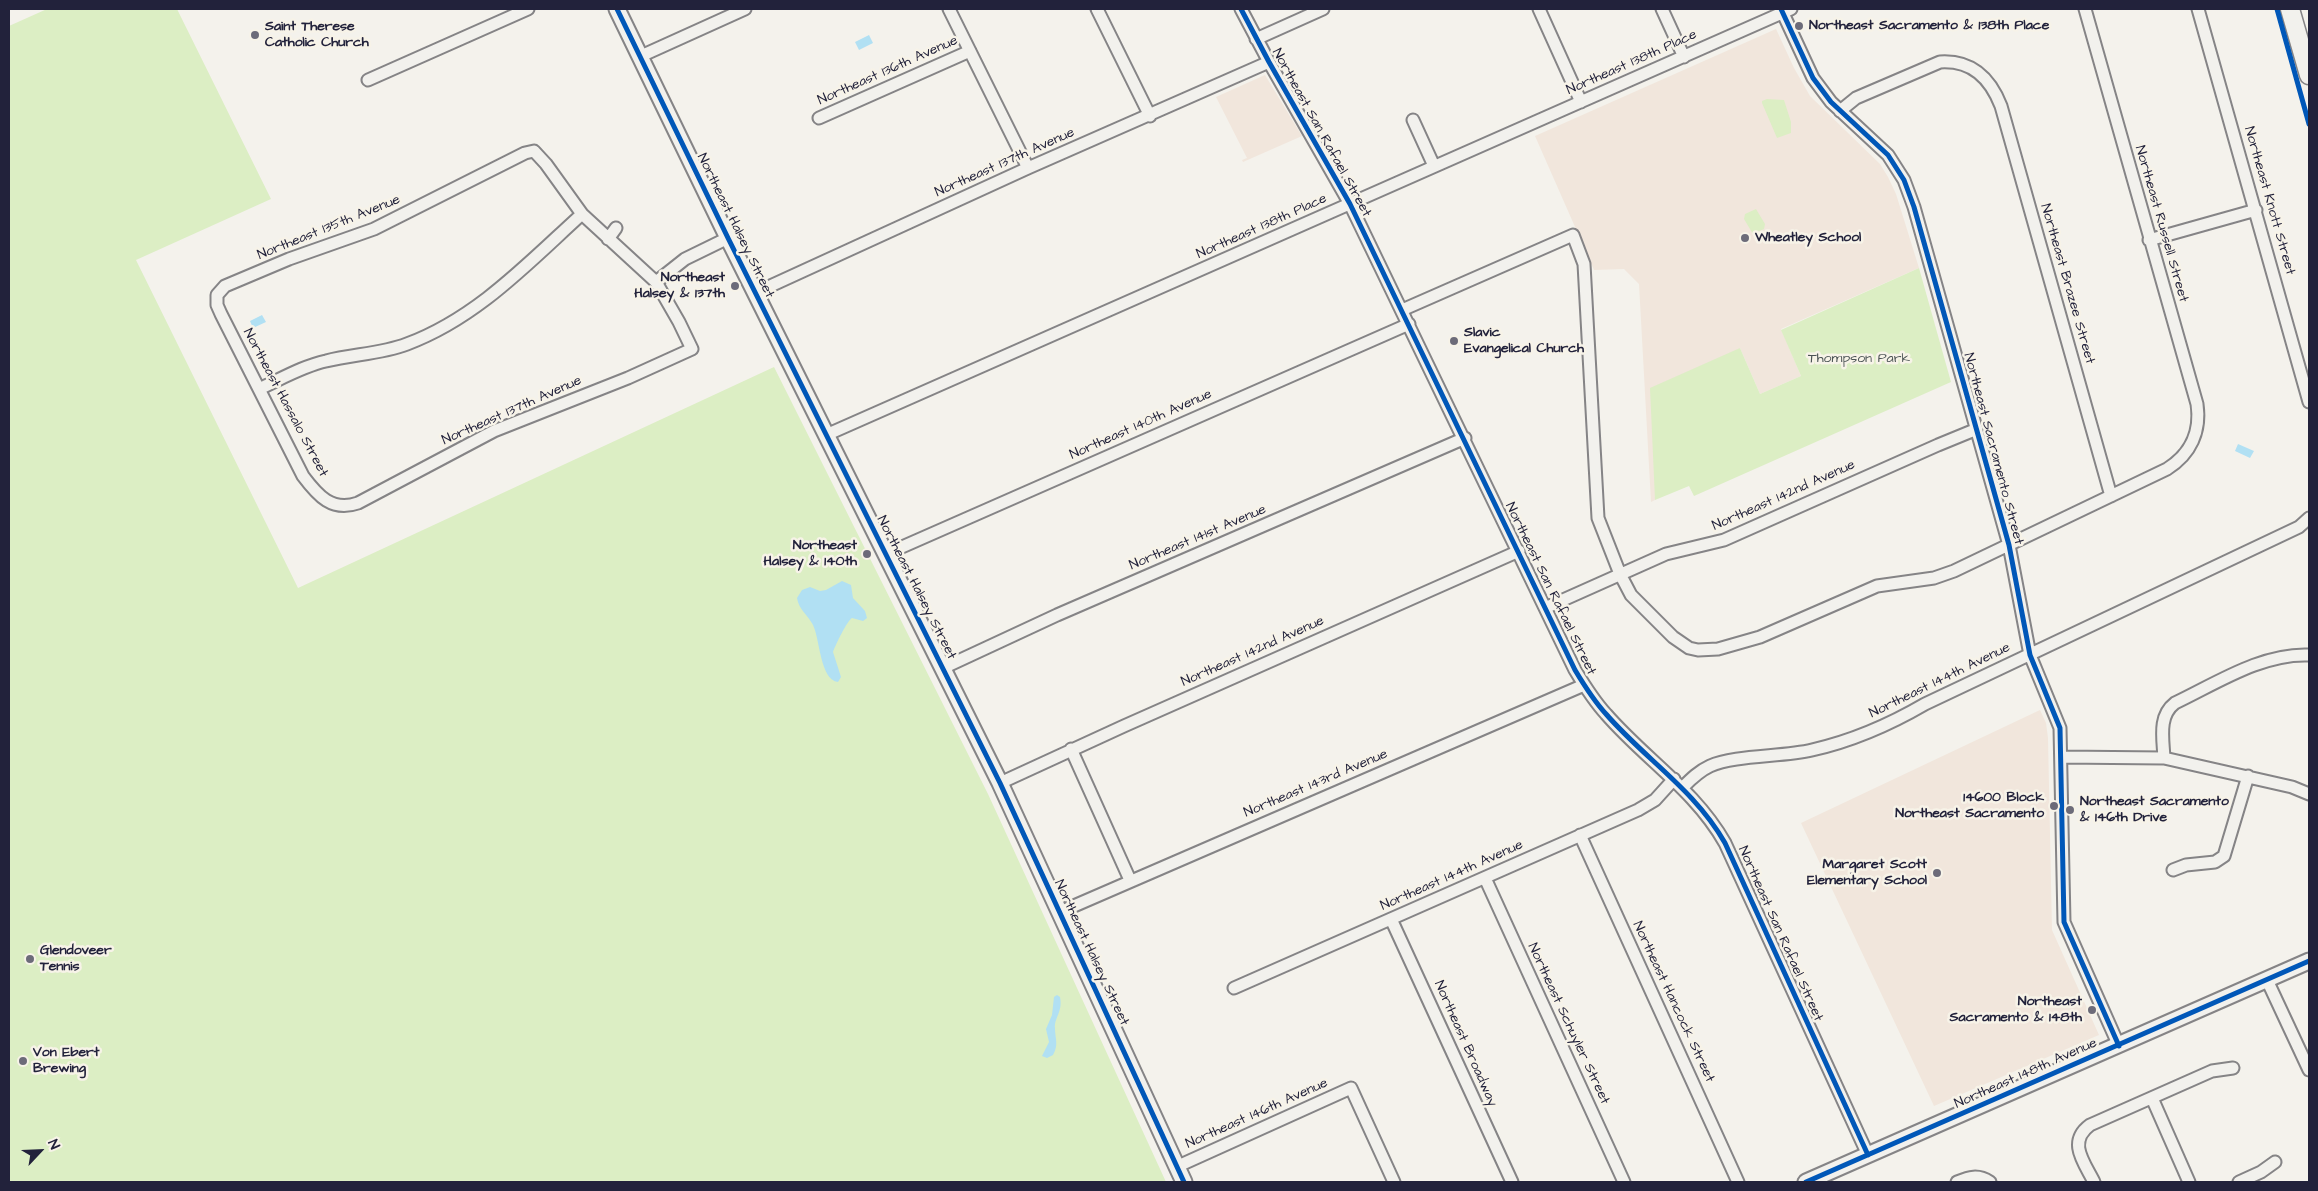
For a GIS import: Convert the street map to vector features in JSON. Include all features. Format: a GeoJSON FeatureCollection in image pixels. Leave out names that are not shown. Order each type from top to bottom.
{"type":"FeatureCollection","features":[{"type":"Feature","properties":{"kind":"highway"},"geometry":{"type":"LineString","coordinates":[[2290,9],[2309,75]]}},
{"type":"Feature","properties":{"kind":"main road","name":"Northeast Halsey Street"},"geometry":{"type":"LineString","coordinates":[[617,9],[755,293],[1000,783],[1184,1182]]}},
{"type":"Feature","properties":{"kind":"main road","name":"Northeast 148th Avenue"},"geometry":{"type":"LineString","coordinates":[[1806,1182],[2309,961]]}},
{"type":"Feature","properties":{"kind":"street"},"geometry":{"type":"LineString","coordinates":[[368,80],[528,9]]}},
{"type":"Feature","properties":{"kind":"street"},"geometry":{"type":"LineString","coordinates":[[641,56],[745,9]]}},
{"type":"Feature","properties":{"kind":"street"},"geometry":{"type":"LineString","coordinates":[[950,9],[1028,168]]}},
{"type":"Feature","properties":{"kind":"street"},"geometry":{"type":"LineString","coordinates":[[1097,9],[1150,116]]}},
{"type":"Feature","properties":{"kind":"street","name":"Northeast San Rafael Street"},"geometry":{"type":"LineString","coordinates":[[1241,9],[1256,39],[1350,204],[1584,685],[1609,718],[1679,783],[1710,819],[1730,852],[1868,1155]]}},
{"type":"Feature","properties":{"kind":"street"},"geometry":{"type":"LineString","coordinates":[[1256,39],[1322,9]]}},
{"type":"Feature","properties":{"kind":"street"},"geometry":{"type":"LineString","coordinates":[[1539,9],[1581,102]]}},
{"type":"Feature","properties":{"kind":"street"},"geometry":{"type":"LineString","coordinates":[[1662,9],[1684,57]]}},
{"type":"Feature","properties":{"kind":"street","name":"Northeast Russell Street"},"geometry":{"type":"LineString","coordinates":[[2085,9],[2197,404],[2198,427],[2190,447],[2180,460],[2167,469],[2111,496]]}},
{"type":"Feature","properties":{"kind":"street","name":"Northeast Knott Street"},"geometry":{"type":"LineString","coordinates":[[2198,9],[2309,402]]}},
{"type":"Feature","properties":{"kind":"street","name":"Northeast 138th Place"},"geometry":{"type":"LineString","coordinates":[[826,435],[1684,57],[1785,10]]}},
{"type":"Feature","properties":{"kind":"street","name":"Northeast Sacramento Street"},"geometry":{"type":"LineString","coordinates":[[1785,10],[1813,78],[1840,111],[1888,155],[1904,180],[1914,207],[2009,545],[2030,655],[2060,728],[2064,922],[2119,1046]]}},
{"type":"Feature","properties":{"kind":"street","name":"Northeast 136th Avenue"},"geometry":{"type":"LineString","coordinates":[[819,118],[970,51]]}},
{"type":"Feature","properties":{"kind":"street","name":"Northeast Brazee Street"},"geometry":{"type":"LineString","coordinates":[[1840,111],[1856,98],[1940,62],[1951,61],[1971,67],[1990,82],[2001,106],[2111,496]]}},
{"type":"Feature","properties":{"kind":"street","name":"Northeast 137th Avenue"},"geometry":{"type":"LineString","coordinates":[[755,293],[1028,168],[1150,116],[1269,62]]}},
{"type":"Feature","properties":{"kind":"street"},"geometry":{"type":"LineString","coordinates":[[1414,120],[1434,166]]}},
{"type":"Feature","properties":{"kind":"street","name":"Northeast 135th Avenue"},"geometry":{"type":"LineString","coordinates":[[216,295],[226,286],[290,259],[374,229],[525,153],[534,151],[546,164],[582,214]]}},
{"type":"Feature","properties":{"kind":"street"},"geometry":{"type":"LineString","coordinates":[[2149,240],[2256,210]]}},
{"type":"Feature","properties":{"kind":"street"},"geometry":{"type":"LineString","coordinates":[[259,389],[326,361],[384,351],[406,345],[450,324],[499,289],[582,214],[656,282],[685,259],[728,238]]}},
{"type":"Feature","properties":{"kind":"street"},"geometry":{"type":"LineString","coordinates":[[608,239],[616,228]]}},
{"type":"Feature","properties":{"kind":"street"},"geometry":{"type":"LineString","coordinates":[[1402,310],[1573,235],[1584,264],[1598,518],[1620,574],[1631,595],[1682,644],[1689,648],[1708,651],[1748,642],[1876,586],[1944,575],[2111,496]]}},
{"type":"Feature","properties":{"kind":"street","name":"Northeast 137th Avenue"},"geometry":{"type":"LineString","coordinates":[[347,506],[358,503],[487,435],[628,378],[692,349],[656,282]]}},
{"type":"Feature","properties":{"kind":"street","name":"Northeast Hassalo Street"},"geometry":{"type":"LineString","coordinates":[[216,295],[217,305],[303,476],[314,491],[331,504],[347,506]]}},
{"type":"Feature","properties":{"kind":"street","name":"Northeast 140th Avenue"},"geometry":{"type":"LineString","coordinates":[[886,554],[1409,324]]}},
{"type":"Feature","properties":{"kind":"street","name":"Northeast 142nd Avenue"},"geometry":{"type":"LineString","coordinates":[[1546,608],[1666,554],[1724,540],[1938,445],[1977,430]]}},
{"type":"Feature","properties":{"kind":"street","name":"Northeast 141st Avenue"},"geometry":{"type":"LineString","coordinates":[[943,668],[1057,615],[1465,438]]}},
{"type":"Feature","properties":{"kind":"street","name":"Northeast 144th Avenue"},"geometry":{"type":"LineString","coordinates":[[1234,988],[1646,806],[1679,783],[1718,763],[1804,752],[1859,737],[2299,527],[2309,518]]}},
{"type":"Feature","properties":{"kind":"street","name":"Northeast 142nd Avenue"},"geometry":{"type":"LineString","coordinates":[[1000,783],[1071,749],[1519,551]]}},
{"type":"Feature","properties":{"kind":"street"},"geometry":{"type":"LineString","coordinates":[[2164,758],[2163,720],[2170,707],[2175,703],[2273,658],[2294,654],[2309,655]]}},
{"type":"Feature","properties":{"kind":"street","name":"Northeast 143rd Avenue"},"geometry":{"type":"LineString","coordinates":[[1060,912],[1130,880],[1584,685]]}},
{"type":"Feature","properties":{"kind":"street"},"geometry":{"type":"LineString","coordinates":[[1071,749],[1130,880]]}},
{"type":"Feature","properties":{"kind":"street"},"geometry":{"type":"LineString","coordinates":[[2061,757],[2164,758],[2248,776],[2292,787],[2309,794]]}},
{"type":"Feature","properties":{"kind":"street"},"geometry":{"type":"LineString","coordinates":[[2173,870],[2186,865],[2215,862],[2224,856],[2248,776]]}},
{"type":"Feature","properties":{"kind":"street","name":"Northeast Hancock Street"},"geometry":{"type":"LineString","coordinates":[[1580,835],[1738,1182]]}},
{"type":"Feature","properties":{"kind":"street","name":"Northeast Schuyler Street"},"geometry":{"type":"LineString","coordinates":[[1485,878],[1624,1182]]}},
{"type":"Feature","properties":{"kind":"street","name":"Northeast Broadway"},"geometry":{"type":"LineString","coordinates":[[1391,919],[1512,1182]]}},
{"type":"Feature","properties":{"kind":"street"},"geometry":{"type":"LineString","coordinates":[[2267,980],[2309,1070]]}},
{"type":"Feature","properties":{"kind":"street"},"geometry":{"type":"LineString","coordinates":[[2094,1182],[2078,1148],[2078,1140],[2082,1131],[2090,1125],[2212,1071],[2233,1068]]}},
{"type":"Feature","properties":{"kind":"street","name":"Northeast 146th Avenue"},"geometry":{"type":"LineString","coordinates":[[1176,1167],[1351,1088],[1394,1182]]}},
{"type":"Feature","properties":{"kind":"street"},"geometry":{"type":"LineString","coordinates":[[2152,1098],[2189,1182]]}},
{"type":"Feature","properties":{"kind":"street"},"geometry":{"type":"LineString","coordinates":[[2238,1182],[2262,1172],[2275,1162]]}},
{"type":"Feature","properties":{"kind":"street"},"geometry":{"type":"LineString","coordinates":[[1957,1182],[1975,1176],[1986,1180]]}},
{"type":"Feature","properties":{"kind":"shaded area","name":"Wheatley School"},"geometry":{"type":"Polygon","coordinates":[[[1776,29],[1794,68],[1810,96],[1880,164],[1888,177],[1896,194],[1919,268],[1781,329],[1801,376],[1760,394],[1740,348],[1655,500],[1651,502],[1639,284],[1624,269],[1594,270],[1535,136],[1776,29]]]}},
{"type":"Feature","properties":{"kind":"shaded area"},"geometry":{"type":"Polygon","coordinates":[[[1265,75],[1302,136],[1243,162],[1242,160],[1247,158],[1216,97],[1265,75]]]}},
{"type":"Feature","properties":{"kind":"shaded area","name":"Margaret Scott Elementary School"},"geometry":{"type":"Polygon","coordinates":[[[2040,710],[2046,723],[2048,738],[2052,930],[2099,1035],[1934,1106],[1801,823],[2040,710]]]}},
{"type":"Feature","properties":{"kind":"green space"},"geometry":{"type":"Polygon","coordinates":[[[47,9],[177,9],[271,199],[136,260],[298,588],[774,367],[988,794],[1166,1182],[9,1182],[9,26],[47,9]]]}},
{"type":"Feature","properties":{"kind":"green space"},"geometry":{"type":"Polygon","coordinates":[[[1767,99],[1784,100],[1791,122],[1791,133],[1777,138],[1762,103],[1762,101],[1767,99]]]}},
{"type":"Feature","properties":{"kind":"green space"},"geometry":{"type":"Polygon","coordinates":[[[1756,209],[1765,224],[1764,229],[1753,234],[1744,219],[1745,214],[1756,209]]]}},
{"type":"Feature","properties":{"kind":"green space","name":"Thompson Park"},"geometry":{"type":"Polygon","coordinates":[[[1919,268],[1951,382],[1694,496],[1689,486],[1655,500],[1650,388],[1740,348],[1760,394],[1801,376],[1781,330],[1919,268]]]}},
{"type":"Feature","properties":{"kind":"water"},"geometry":{"type":"Polygon","coordinates":[[[869,35],[873,43],[859,50],[855,42],[869,35]]]}},
{"type":"Feature","properties":{"kind":"water"},"geometry":{"type":"Polygon","coordinates":[[[262,315],[266,322],[253,328],[250,321],[262,315]]]}},
{"type":"Feature","properties":{"kind":"water"},"geometry":{"type":"Polygon","coordinates":[[[2238,444],[2254,451],[2250,458],[2235,451],[2238,444]]]}},
{"type":"Feature","properties":{"kind":"water"},"geometry":{"type":"Polygon","coordinates":[[[842,581],[851,585],[853,598],[865,611],[867,618],[863,621],[852,618],[850,620],[833,652],[841,677],[838,682],[832,680],[827,674],[813,625],[797,598],[802,590],[810,587],[820,591],[826,590],[842,581]]]}},
{"type":"Feature","properties":{"kind":"water"},"geometry":{"type":"Polygon","coordinates":[[[1057,995],[1060,997],[1061,1002],[1055,1024],[1056,1048],[1053,1055],[1047,1058],[1042,1056],[1049,1042],[1046,1029],[1052,1015],[1054,997],[1057,995]]]}},
{"type":"Feature","properties":{"kind":"cycle path"},"geometry":{"type":"LineString","coordinates":[[617,9],[728,238],[1000,783],[1184,1182]]}},
{"type":"Feature","properties":{"kind":"cycle path"},"geometry":{"type":"LineString","coordinates":[[1241,9],[1350,204],[1575,670],[1589,693],[1602,709],[1699,807],[1725,843],[1868,1155]]}},
{"type":"Feature","properties":{"kind":"cycle path"},"geometry":{"type":"LineString","coordinates":[[1781,9],[1813,78],[1831,102],[1888,155],[1904,180],[1914,207],[2009,545],[2030,655],[2060,728],[2064,922],[2119,1046]]}},
{"type":"Feature","properties":{"kind":"cycle path"},"geometry":{"type":"LineString","coordinates":[[2277,9],[2309,124]]}},
{"type":"Feature","properties":{"kind":"cycle path"},"geometry":{"type":"LineString","coordinates":[[1806,1182],[2309,961]]}},
{"type":"Feature","properties":{"kind":"place","name":"Northeast Sacramento & 138th Place"},"geometry":{"type":"Point","coordinates":[1799,26]}},
{"type":"Feature","properties":{"kind":"place","name":"Saint Therese Catholic Church"},"geometry":{"type":"Point","coordinates":[255,35]}},
{"type":"Feature","properties":{"kind":"place","name":"Wheatley School"},"geometry":{"type":"Point","coordinates":[1745,238]}},
{"type":"Feature","properties":{"kind":"place","name":"Northeast Halsey & 137th"},"geometry":{"type":"Point","coordinates":[735,286]}},
{"type":"Feature","properties":{"kind":"place","name":"Slavic Evangelical Church"},"geometry":{"type":"Point","coordinates":[1454,341]}},
{"type":"Feature","properties":{"kind":"place","name":"Northeast Halsey & 140th"},"geometry":{"type":"Point","coordinates":[867,554]}},
{"type":"Feature","properties":{"kind":"place","name":"14600 Block Northeast Sacramento"},"geometry":{"type":"Point","coordinates":[2054,806]}},
{"type":"Feature","properties":{"kind":"place","name":"Northeast Sacramento & 146th Drive"},"geometry":{"type":"Point","coordinates":[2070,810]}},
{"type":"Feature","properties":{"kind":"place","name":"Margaret Scott Elementary School"},"geometry":{"type":"Point","coordinates":[1937,873]}},
{"type":"Feature","properties":{"kind":"place","name":"Glendoveer Tennis"},"geometry":{"type":"Point","coordinates":[30,959]}},
{"type":"Feature","properties":{"kind":"place","name":"Northeast Sacramento & 148th"},"geometry":{"type":"Point","coordinates":[2092,1010]}},
{"type":"Feature","properties":{"kind":"place","name":"Von Ebert Brewing"},"geometry":{"type":"Point","coordinates":[23,1061]}}]}
